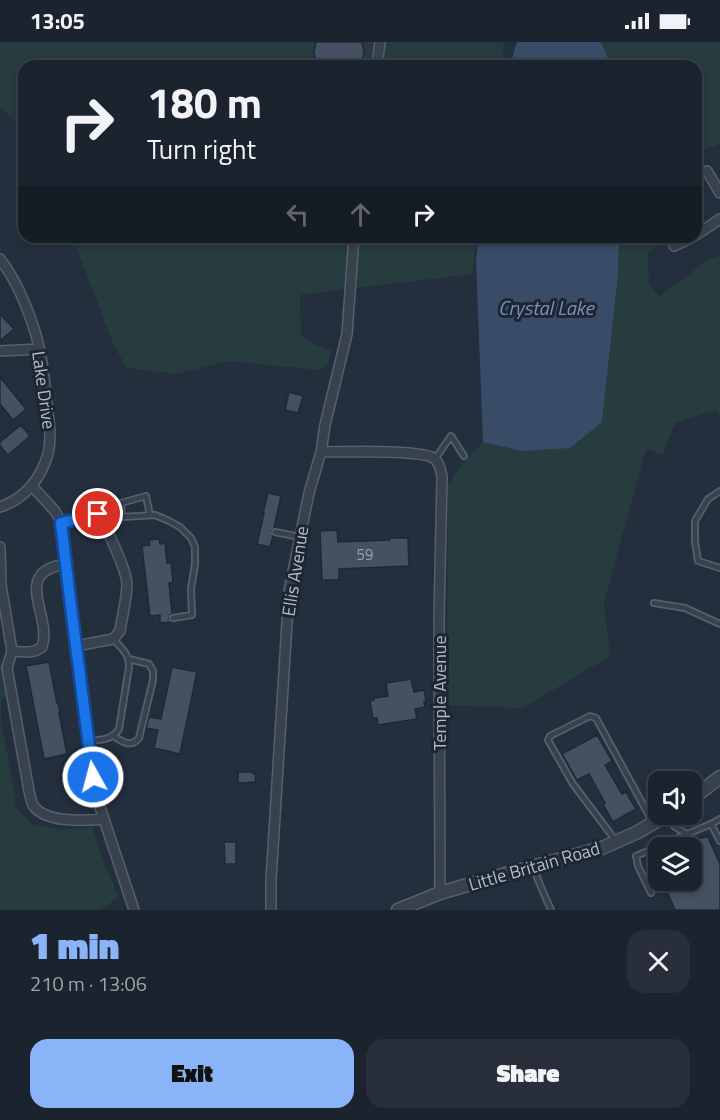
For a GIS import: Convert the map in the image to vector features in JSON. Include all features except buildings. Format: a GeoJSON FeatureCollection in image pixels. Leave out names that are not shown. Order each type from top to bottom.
{"type":"FeatureCollection","features":[{"type":"Feature","properties":{"kind":"street"},"geometry":{"type":"LineString","coordinates":[[378,60],[380,42]]}},
{"type":"Feature","properties":{"kind":"street"},"geometry":{"type":"LineString","coordinates":[[707,171],[720,193]]}},
{"type":"Feature","properties":{"kind":"street"},"geometry":{"type":"LineString","coordinates":[[702,231],[720,219]]}},
{"type":"Feature","properties":{"kind":"street","name":"Ellis Avenue"},"geometry":{"type":"LineString","coordinates":[[271,910],[289,591],[309,493],[321,452],[325,425],[347,334],[354,243]]}},
{"type":"Feature","properties":{"kind":"street"},"geometry":{"type":"LineString","coordinates":[[674,246],[680,243]]}},
{"type":"Feature","properties":{"kind":"street","name":"Lake Drive"},"geometry":{"type":"LineString","coordinates":[[0,259],[20,294],[42,357],[50,440],[41,472],[32,486],[0,507]]}},
{"type":"Feature","properties":{"kind":"street"},"geometry":{"type":"LineString","coordinates":[[0,351],[39,349]]}},
{"type":"Feature","properties":{"kind":"street"},"geometry":{"type":"LineString","coordinates":[[321,452],[389,452],[427,455],[435,459]]}},
{"type":"Feature","properties":{"kind":"street","name":"Temple Avenue"},"geometry":{"type":"LineString","coordinates":[[435,459],[442,477],[439,620],[440,893]]}},
{"type":"Feature","properties":{"kind":"street"},"geometry":{"type":"LineString","coordinates":[[32,486],[55,511],[61,523],[96,795],[134,910]]}},
{"type":"Feature","properties":{"kind":"street"},"geometry":{"type":"LineString","coordinates":[[61,523],[98,514],[124,571],[127,585],[120,631],[113,639],[76,646]]}},
{"type":"Feature","properties":{"kind":"street"},"geometry":{"type":"LineString","coordinates":[[0,547],[2,585],[12,651],[7,668],[23,751],[28,791],[33,805],[41,813],[54,817],[86,821],[103,819]]}},
{"type":"Feature","properties":{"kind":"street"},"geometry":{"type":"LineString","coordinates":[[12,651],[28,652],[42,647],[45,638],[37,585],[39,578],[44,571],[66,564]]}},
{"type":"Feature","properties":{"kind":"street"},"geometry":{"type":"LineString","coordinates":[[702,792],[719,781]]}},
{"type":"Feature","properties":{"kind":"street","name":"Little Britain Road"},"geometry":{"type":"LineString","coordinates":[[398,910],[440,893],[602,848],[650,825]]}},
{"type":"Feature","properties":{"kind":"lane"},"geometry":{"type":"LineString","coordinates":[[435,459],[451,436],[464,456]]}},
{"type":"Feature","properties":{"kind":"lane"},"geometry":{"type":"LineString","coordinates":[[720,491],[708,499],[695,521],[698,561],[720,568]]}},
{"type":"Feature","properties":{"kind":"lane"},"geometry":{"type":"LineString","coordinates":[[122,517],[121,503],[147,496],[150,515]]}},
{"type":"Feature","properties":{"kind":"lane"},"geometry":{"type":"LineString","coordinates":[[98,514],[122,517],[155,515],[180,527],[191,538],[195,547],[191,589],[192,615],[173,618]]}},
{"type":"Feature","properties":{"kind":"lane"},"geometry":{"type":"LineString","coordinates":[[275,532],[300,537]]}},
{"type":"Feature","properties":{"kind":"lane"},"geometry":{"type":"LineString","coordinates":[[654,603],[685,608],[720,624]]}},
{"type":"Feature","properties":{"kind":"lane"},"geometry":{"type":"LineString","coordinates":[[88,741],[114,736],[119,729],[129,659],[113,639]]}},
{"type":"Feature","properties":{"kind":"lane"},"geometry":{"type":"LineString","coordinates":[[114,736],[124,743],[132,743],[139,738],[153,680],[152,667],[149,664],[129,659]]}},
{"type":"Feature","properties":{"kind":"lane"},"geometry":{"type":"LineString","coordinates":[[616,842],[573,784],[548,740],[550,735],[590,716],[596,718],[648,814]]}},
{"type":"Feature","properties":{"kind":"lane"},"geometry":{"type":"LineString","coordinates":[[651,893],[636,856],[720,819]]}},
{"type":"Feature","properties":{"kind":"lane"},"geometry":{"type":"LineString","coordinates":[[711,824],[720,841]]}},
{"type":"Feature","properties":{"kind":"lane"},"geometry":{"type":"LineString","coordinates":[[674,825],[687,834]]}},
{"type":"Feature","properties":{"kind":"lane"},"geometry":{"type":"LineString","coordinates":[[534,866],[551,910]]}},
{"type":"Feature","properties":{"kind":"green space"},"geometry":{"type":"Polygon","coordinates":[[[0,42],[504,42],[502,60],[18,60],[18,126],[0,106],[0,42]]]}},
{"type":"Feature","properties":{"kind":"green space"},"geometry":{"type":"Polygon","coordinates":[[[601,42],[720,42],[720,144],[702,150],[702,60],[609,60],[601,42]]]}},
{"type":"Feature","properties":{"kind":"green space"},"geometry":{"type":"Polygon","coordinates":[[[71,243],[476,243],[472,274],[300,295],[301,335],[313,344],[332,351],[327,365],[320,370],[229,361],[177,374],[127,368],[114,346],[79,254],[71,243]]]}},
{"type":"Feature","properties":{"kind":"green space"},"geometry":{"type":"Polygon","coordinates":[[[619,243],[664,243],[648,252],[649,284],[659,297],[709,259],[720,256],[720,415],[717,410],[675,423],[663,455],[646,449],[604,602],[610,656],[523,708],[447,705],[448,484],[463,463],[483,442],[522,451],[602,422],[618,276],[619,243]]]}},
{"type":"Feature","properties":{"kind":"green space"},"geometry":{"type":"Polygon","coordinates":[[[0,657],[7,693],[1,702],[1,721],[16,808],[32,824],[60,830],[92,827],[105,866],[119,897],[100,910],[0,910],[0,657]]]}},
{"type":"Feature","properties":{"kind":"water"},"geometry":{"type":"Polygon","coordinates":[[[517,42],[601,42],[609,60],[512,60],[517,42]]]}},
{"type":"Feature","properties":{"kind":"water","name":"Crystal Lake"},"geometry":{"type":"Polygon","coordinates":[[[478,243],[619,243],[618,276],[602,422],[570,448],[522,451],[483,442],[476,259],[478,243]]]}},
{"type":"Feature","properties":{"kind":"route"},"geometry":{"type":"LineString","coordinates":[[93,777],[61,523],[98,514]]}}]}
